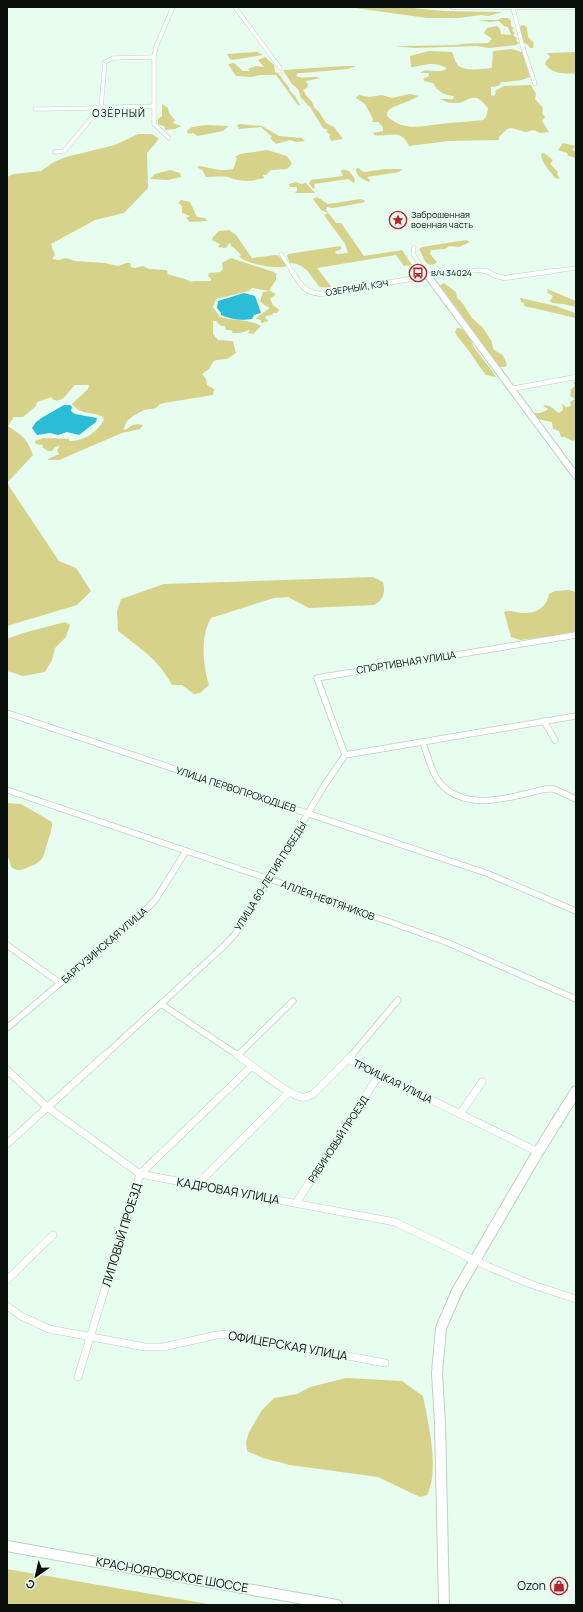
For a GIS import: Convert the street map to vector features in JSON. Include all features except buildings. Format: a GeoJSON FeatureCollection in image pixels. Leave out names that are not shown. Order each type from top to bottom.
{"type":"FeatureCollection","features":[{"type":"Feature","properties":{"kind":"main road"},"geometry":{"type":"LineString","coordinates":[[452,7],[576,8]]}},
{"type":"Feature","properties":{"kind":"street"},"geometry":{"type":"LineString","coordinates":[[169,138],[154,124],[154,58],[156,47],[173,7]]}},
{"type":"Feature","properties":{"kind":"street"},"geometry":{"type":"LineString","coordinates":[[235,7],[280,68]]}},
{"type":"Feature","properties":{"kind":"street"},"geometry":{"type":"LineString","coordinates":[[513,8],[523,48],[535,84]]}},
{"type":"Feature","properties":{"kind":"street"},"geometry":{"type":"LineString","coordinates":[[56,152],[64,151],[101,107],[105,62],[113,58],[154,58]]}},
{"type":"Feature","properties":{"kind":"street"},"geometry":{"type":"LineString","coordinates":[[35,109],[87,109],[101,107],[154,106]]}},
{"type":"Feature","properties":{"kind":"street"},"geometry":{"type":"LineString","coordinates":[[414,247],[414,254],[428,276],[576,476]]}},
{"type":"Feature","properties":{"kind":"street","name":"ОЗЕРНЫЙ, КЭЧ"},"geometry":{"type":"LineString","coordinates":[[281,254],[304,289],[311,293],[321,294],[428,276],[478,270],[486,271],[496,276],[505,278],[576,268]]}},
{"type":"Feature","properties":{"kind":"street"},"geometry":{"type":"LineString","coordinates":[[511,389],[576,377]]}},
{"type":"Feature","properties":{"kind":"street","name":"СПОРТИВНАЯ УЛИЦА"},"geometry":{"type":"LineString","coordinates":[[345,755],[317,678],[576,635]]}},
{"type":"Feature","properties":{"kind":"street","name":"УЛИЦА ПЕРВОПРОХОДЦЕВ"},"geometry":{"type":"LineString","coordinates":[[7,713],[486,873],[576,911]]}},
{"type":"Feature","properties":{"kind":"street"},"geometry":{"type":"LineString","coordinates":[[345,755],[576,716]]}},
{"type":"Feature","properties":{"kind":"street"},"geometry":{"type":"LineString","coordinates":[[544,721],[555,740]]}},
{"type":"Feature","properties":{"kind":"street"},"geometry":{"type":"LineString","coordinates":[[423,743],[439,782],[452,793],[474,800],[489,800],[545,789],[554,789],[576,799]]}},
{"type":"Feature","properties":{"kind":"street","name":"УЛИЦА 60-ЛЕТИЯ ПОБЕДЫ"},"geometry":{"type":"LineString","coordinates":[[7,1144],[161,1004],[235,934],[248,915],[324,786],[345,755]]}},
{"type":"Feature","properties":{"kind":"street","name":"АЛЛЕЯ НЕФТЯНИКОВ"},"geometry":{"type":"LineString","coordinates":[[7,790],[269,879],[446,942],[576,999]]}},
{"type":"Feature","properties":{"kind":"street","name":"БАРГУЗИНСКАЯ УЛИЦА"},"geometry":{"type":"LineString","coordinates":[[7,1028],[140,916],[156,899],[186,851]]}},
{"type":"Feature","properties":{"kind":"street"},"geometry":{"type":"LineString","coordinates":[[7,945],[60,983]]}},
{"type":"Feature","properties":{"kind":"street"},"geometry":{"type":"LineString","coordinates":[[348,1059],[398,1000]]}},
{"type":"Feature","properties":{"kind":"street"},"geometry":{"type":"LineString","coordinates":[[238,1055],[293,1001]]}},
{"type":"Feature","properties":{"kind":"street","name":"ТРОИЦКАЯ УЛИЦА"},"geometry":{"type":"LineString","coordinates":[[161,1004],[238,1055],[288,1092],[301,1097],[308,1097],[313,1094],[348,1059],[538,1152]]}},
{"type":"Feature","properties":{"kind":"street","name":"ЛИПОВЫЙ ПРОЕЗД"},"geometry":{"type":"LineString","coordinates":[[78,1377],[140,1174],[252,1066]]}},
{"type":"Feature","properties":{"kind":"street","name":"КАДРОВАЯ УЛИЦА"},"geometry":{"type":"LineString","coordinates":[[7,1070],[47,1107],[140,1174],[196,1186],[395,1222],[533,1285],[576,1299]]}},
{"type":"Feature","properties":{"kind":"street","name":"РЯБИНОВЫЙ ПРОЕЗД"},"geometry":{"type":"LineString","coordinates":[[296,1203],[379,1075]]}},
{"type":"Feature","properties":{"kind":"street"},"geometry":{"type":"LineString","coordinates":[[460,1114],[482,1082]]}},
{"type":"Feature","properties":{"kind":"street"},"geometry":{"type":"LineString","coordinates":[[444,1605],[440,1423],[437,1373],[438,1344],[441,1328],[447,1312],[476,1260],[538,1152],[576,1091]]}},
{"type":"Feature","properties":{"kind":"street"},"geometry":{"type":"LineString","coordinates":[[196,1186],[288,1092]]}},
{"type":"Feature","properties":{"kind":"street"},"geometry":{"type":"LineString","coordinates":[[7,1280],[53,1236]]}},
{"type":"Feature","properties":{"kind":"street","name":"ОФИЦЕРСКАЯ УЛИЦА"},"geometry":{"type":"LineString","coordinates":[[7,1306],[21,1316],[49,1329],[144,1347],[163,1347],[217,1335],[229,1334],[385,1363]]}},
{"type":"Feature","properties":{"kind":"street","name":"КРАСНОЯРОВСКОЕ ШОССЕ"},"geometry":{"type":"LineString","coordinates":[[7,1546],[337,1605]]}},
{"type":"Feature","properties":{"kind":"shaded area"},"geometry":{"type":"Polygon","coordinates":[[[348,7],[402,7],[444,11],[503,12],[488,16],[481,15],[459,18],[427,18],[348,7]]]}},
{"type":"Feature","properties":{"kind":"shaded area"},"geometry":{"type":"Polygon","coordinates":[[[501,18],[508,18],[511,21],[511,26],[514,28],[512,30],[515,34],[513,35],[517,38],[516,40],[519,43],[516,45],[489,48],[477,46],[414,48],[395,46],[465,45],[454,44],[488,43],[492,39],[484,33],[487,28],[497,26],[500,29],[501,34],[511,35],[508,27],[504,26],[499,21],[490,22],[478,20],[498,20],[501,18]]]}},
{"type":"Feature","properties":{"kind":"shaded area"},"geometry":{"type":"Polygon","coordinates":[[[524,25],[527,28],[528,37],[534,43],[533,48],[530,48],[523,42],[518,27],[524,25]]]}},
{"type":"Feature","properties":{"kind":"shaded area"},"geometry":{"type":"Polygon","coordinates":[[[512,49],[522,52],[530,77],[516,81],[502,82],[498,86],[491,87],[491,95],[494,96],[496,93],[495,91],[504,86],[531,85],[536,94],[535,99],[543,108],[542,113],[545,117],[542,121],[549,132],[540,133],[533,130],[526,132],[511,128],[507,129],[499,137],[499,140],[448,141],[409,146],[406,140],[398,135],[374,135],[373,133],[383,131],[383,127],[378,122],[372,122],[373,119],[365,104],[356,98],[359,95],[369,97],[382,95],[392,98],[410,94],[419,96],[391,108],[387,112],[387,116],[393,121],[406,126],[420,127],[483,120],[486,117],[488,108],[482,101],[476,98],[470,98],[457,103],[443,100],[441,99],[453,99],[454,96],[447,95],[437,89],[433,83],[424,81],[423,79],[429,76],[429,73],[420,73],[423,71],[441,71],[447,68],[434,64],[411,67],[410,56],[429,51],[452,52],[456,63],[460,67],[478,69],[491,68],[493,51],[512,49]]]}},
{"type":"Feature","properties":{"kind":"shaded area"},"geometry":{"type":"Polygon","coordinates":[[[257,52],[263,55],[232,60],[227,54],[257,52]]]}},
{"type":"Feature","properties":{"kind":"shaded area"},"geometry":{"type":"Polygon","coordinates":[[[576,52],[576,74],[555,72],[548,68],[545,64],[550,57],[547,53],[576,52]]]}},
{"type":"Feature","properties":{"kind":"shaded area"},"geometry":{"type":"Polygon","coordinates":[[[265,57],[274,65],[275,72],[278,73],[300,105],[297,104],[276,75],[260,75],[251,77],[236,76],[228,64],[234,63],[243,71],[250,71],[248,69],[256,66],[264,67],[258,60],[265,57]]]}},
{"type":"Feature","properties":{"kind":"shaded area"},"geometry":{"type":"Polygon","coordinates":[[[356,66],[348,69],[298,73],[296,76],[302,78],[321,78],[306,81],[308,85],[307,88],[303,90],[326,123],[334,127],[343,139],[331,141],[329,136],[331,135],[326,132],[328,130],[323,128],[310,107],[301,98],[298,89],[292,84],[283,70],[356,66]]]}},
{"type":"Feature","properties":{"kind":"shaded area"},"geometry":{"type":"Polygon","coordinates":[[[162,104],[168,108],[169,113],[175,120],[173,123],[181,126],[175,129],[165,130],[165,127],[158,124],[158,119],[162,116],[162,104]]]}},
{"type":"Feature","properties":{"kind":"shaded area"},"geometry":{"type":"Polygon","coordinates":[[[206,125],[229,126],[223,131],[198,136],[193,133],[188,134],[187,131],[192,127],[206,125]]]}},
{"type":"Feature","properties":{"kind":"shaded area"},"geometry":{"type":"Polygon","coordinates":[[[237,125],[262,126],[279,136],[302,138],[305,141],[296,142],[290,140],[276,144],[270,138],[272,137],[261,127],[239,129],[237,125]]]}},
{"type":"Feature","properties":{"kind":"shaded area"},"geometry":{"type":"Polygon","coordinates":[[[138,134],[152,134],[159,139],[147,153],[148,188],[124,213],[95,220],[51,244],[55,255],[52,259],[58,260],[66,258],[75,261],[105,263],[118,266],[130,263],[131,267],[135,268],[143,266],[149,269],[166,270],[168,272],[167,274],[191,282],[211,281],[208,276],[209,273],[220,272],[223,269],[222,263],[231,258],[274,272],[277,274],[276,280],[269,291],[252,288],[249,291],[216,299],[213,307],[220,317],[251,322],[261,326],[253,334],[248,333],[250,330],[240,333],[233,333],[231,330],[226,330],[225,326],[221,326],[216,321],[213,321],[213,334],[218,340],[233,341],[236,353],[227,359],[216,360],[209,369],[202,374],[206,379],[207,385],[214,389],[213,395],[164,403],[160,404],[156,408],[144,410],[127,421],[123,430],[135,424],[143,425],[140,429],[122,433],[59,460],[48,459],[59,454],[57,450],[60,446],[55,447],[52,451],[48,451],[42,447],[43,445],[36,444],[35,441],[43,438],[69,439],[69,441],[80,440],[90,435],[97,429],[104,420],[103,417],[80,411],[72,404],[88,389],[89,385],[75,385],[62,399],[59,400],[52,399],[52,397],[37,402],[36,406],[23,417],[14,417],[8,426],[24,438],[33,455],[7,483],[7,177],[14,174],[41,171],[54,162],[66,157],[115,145],[138,134]]]}},
{"type":"Feature","properties":{"kind":"shaded area"},"geometry":{"type":"Polygon","coordinates":[[[563,143],[576,146],[572,150],[576,151],[576,158],[568,156],[567,153],[558,150],[563,143]]]}},
{"type":"Feature","properties":{"kind":"shaded area"},"geometry":{"type":"Polygon","coordinates":[[[267,150],[287,156],[292,164],[287,169],[271,170],[266,175],[263,175],[264,178],[250,181],[241,181],[227,177],[206,177],[203,171],[197,167],[229,170],[233,169],[237,159],[235,157],[240,154],[267,150]]]}},
{"type":"Feature","properties":{"kind":"shaded area"},"geometry":{"type":"Polygon","coordinates":[[[544,153],[553,160],[550,164],[558,172],[557,174],[560,179],[555,178],[544,163],[541,154],[544,153]]]}},
{"type":"Feature","properties":{"kind":"shaded area"},"geometry":{"type":"Polygon","coordinates":[[[358,168],[364,172],[386,169],[402,169],[399,172],[367,177],[370,180],[369,182],[359,176],[356,171],[358,168]]]}},
{"type":"Feature","properties":{"kind":"shaded area"},"geometry":{"type":"Polygon","coordinates":[[[170,170],[180,173],[181,177],[168,180],[150,179],[155,174],[170,170]]]}},
{"type":"Feature","properties":{"kind":"shaded area"},"geometry":{"type":"Polygon","coordinates":[[[342,170],[346,170],[351,173],[355,179],[354,183],[348,179],[314,184],[315,187],[313,189],[309,183],[311,180],[343,176],[342,170]]]}},
{"type":"Feature","properties":{"kind":"shaded area"},"geometry":{"type":"Polygon","coordinates":[[[296,182],[301,184],[306,183],[315,193],[295,193],[297,191],[297,187],[290,187],[289,184],[296,182]]]}},
{"type":"Feature","properties":{"kind":"shaded area"},"geometry":{"type":"Polygon","coordinates":[[[317,197],[328,204],[360,199],[364,200],[365,202],[361,203],[333,208],[327,207],[326,210],[336,223],[341,223],[364,256],[402,250],[412,265],[404,266],[396,255],[317,268],[331,286],[329,288],[320,287],[308,271],[296,264],[290,263],[287,256],[288,254],[340,246],[342,248],[335,253],[348,253],[345,244],[324,215],[328,213],[321,210],[313,199],[317,197]]]}},
{"type":"Feature","properties":{"kind":"shaded area"},"geometry":{"type":"Polygon","coordinates":[[[181,200],[190,202],[197,217],[205,218],[207,221],[190,222],[186,218],[190,216],[182,213],[182,206],[178,203],[181,200]]]}},
{"type":"Feature","properties":{"kind":"shaded area"},"geometry":{"type":"Polygon","coordinates":[[[229,230],[236,235],[252,258],[276,255],[279,256],[287,266],[269,267],[254,264],[242,259],[239,256],[241,255],[229,243],[226,248],[218,247],[220,244],[212,240],[213,237],[219,231],[229,230]]]}},
{"type":"Feature","properties":{"kind":"shaded area"},"geometry":{"type":"Polygon","coordinates":[[[466,240],[470,242],[459,247],[449,246],[445,249],[431,250],[430,254],[437,262],[431,265],[426,263],[419,249],[422,247],[466,240]]]}},
{"type":"Feature","properties":{"kind":"shaded area"},"geometry":{"type":"Polygon","coordinates":[[[444,283],[456,292],[457,298],[461,301],[472,318],[483,328],[492,342],[493,349],[503,355],[507,365],[505,367],[498,367],[493,360],[493,357],[488,353],[456,307],[439,286],[444,283]]]}},
{"type":"Feature","properties":{"kind":"shaded area"},"geometry":{"type":"Polygon","coordinates":[[[547,289],[576,301],[576,304],[573,304],[576,305],[576,307],[552,303],[550,301],[553,296],[548,293],[547,289]]]}},
{"type":"Feature","properties":{"kind":"shaded area"},"geometry":{"type":"Polygon","coordinates":[[[270,291],[276,294],[270,299],[273,305],[279,310],[277,313],[266,316],[265,318],[269,321],[261,323],[261,320],[256,319],[257,317],[270,308],[260,301],[263,292],[270,291]]]}},
{"type":"Feature","properties":{"kind":"shaded area"},"geometry":{"type":"Polygon","coordinates":[[[520,298],[556,306],[575,313],[576,318],[524,306],[524,303],[521,302],[520,298]]]}},
{"type":"Feature","properties":{"kind":"shaded area"},"geometry":{"type":"Polygon","coordinates":[[[457,328],[461,329],[467,334],[475,349],[496,377],[486,375],[455,332],[457,328]]]}},
{"type":"Feature","properties":{"kind":"shaded area"},"geometry":{"type":"Polygon","coordinates":[[[576,381],[576,440],[572,441],[565,437],[561,437],[559,431],[553,429],[552,422],[538,419],[533,416],[533,413],[540,413],[548,409],[543,406],[550,407],[559,413],[563,410],[562,404],[566,407],[571,406],[570,402],[575,399],[570,396],[570,390],[575,386],[573,382],[576,381]]]}},
{"type":"Feature","properties":{"kind":"shaded area"},"geometry":{"type":"Polygon","coordinates":[[[7,483],[59,561],[76,568],[91,591],[77,605],[7,626],[7,483]]]}},
{"type":"Feature","properties":{"kind":"shaded area"},"geometry":{"type":"Polygon","coordinates":[[[373,577],[383,582],[384,590],[380,601],[374,605],[309,608],[288,597],[274,598],[211,618],[205,634],[204,642],[205,669],[209,685],[200,693],[194,694],[182,685],[172,685],[155,661],[118,631],[117,611],[121,599],[164,584],[373,577]]]}},
{"type":"Feature","properties":{"kind":"shaded area"},"geometry":{"type":"Polygon","coordinates":[[[569,590],[576,592],[576,633],[520,640],[511,637],[504,612],[509,611],[528,613],[536,611],[546,603],[549,594],[555,591],[569,590]]]}},
{"type":"Feature","properties":{"kind":"shaded area"},"geometry":{"type":"Polygon","coordinates":[[[65,622],[70,625],[66,637],[55,648],[52,660],[45,672],[23,676],[7,671],[7,639],[23,633],[65,622]]]}},
{"type":"Feature","properties":{"kind":"shaded area"},"geometry":{"type":"Polygon","coordinates":[[[7,803],[21,804],[52,822],[51,832],[43,857],[38,863],[22,870],[16,870],[11,867],[7,857],[7,803]]]}},
{"type":"Feature","properties":{"kind":"shaded area"},"geometry":{"type":"Polygon","coordinates":[[[346,1378],[402,1381],[423,1396],[430,1432],[433,1460],[431,1485],[427,1495],[420,1497],[378,1477],[290,1465],[263,1458],[247,1451],[246,1442],[249,1432],[262,1410],[274,1398],[297,1394],[310,1387],[346,1378]]]}},
{"type":"Feature","properties":{"kind":"shaded area"},"geometry":{"type":"Polygon","coordinates":[[[7,1569],[214,1605],[7,1605],[7,1569]]]}},
{"type":"Feature","properties":{"kind":"water"},"geometry":{"type":"Polygon","coordinates":[[[244,293],[255,296],[261,313],[254,315],[252,319],[244,320],[232,319],[221,315],[217,308],[218,301],[244,293]]]}},
{"type":"Feature","properties":{"kind":"water"},"geometry":{"type":"Polygon","coordinates":[[[64,405],[70,405],[72,407],[71,411],[75,414],[97,418],[96,422],[79,435],[67,432],[58,435],[50,433],[37,435],[32,428],[36,422],[64,405]]]}},
{"type":"Feature","properties":{"kind":"place","name":"Заброшенная военная часть"},"geometry":{"type":"Point","coordinates":[398,220]}},
{"type":"Feature","properties":{"kind":"place","name":"в/ч 34024"},"geometry":{"type":"Point","coordinates":[418,273]}},
{"type":"Feature","properties":{"kind":"place","name":"Ozon"},"geometry":{"type":"Point","coordinates":[559,1586]}},
{"type":"Feature","properties":{"kind":"district","name":"ОЗЁРНЫЙ"},"geometry":{"type":"Point","coordinates":[119,113]}}]}
